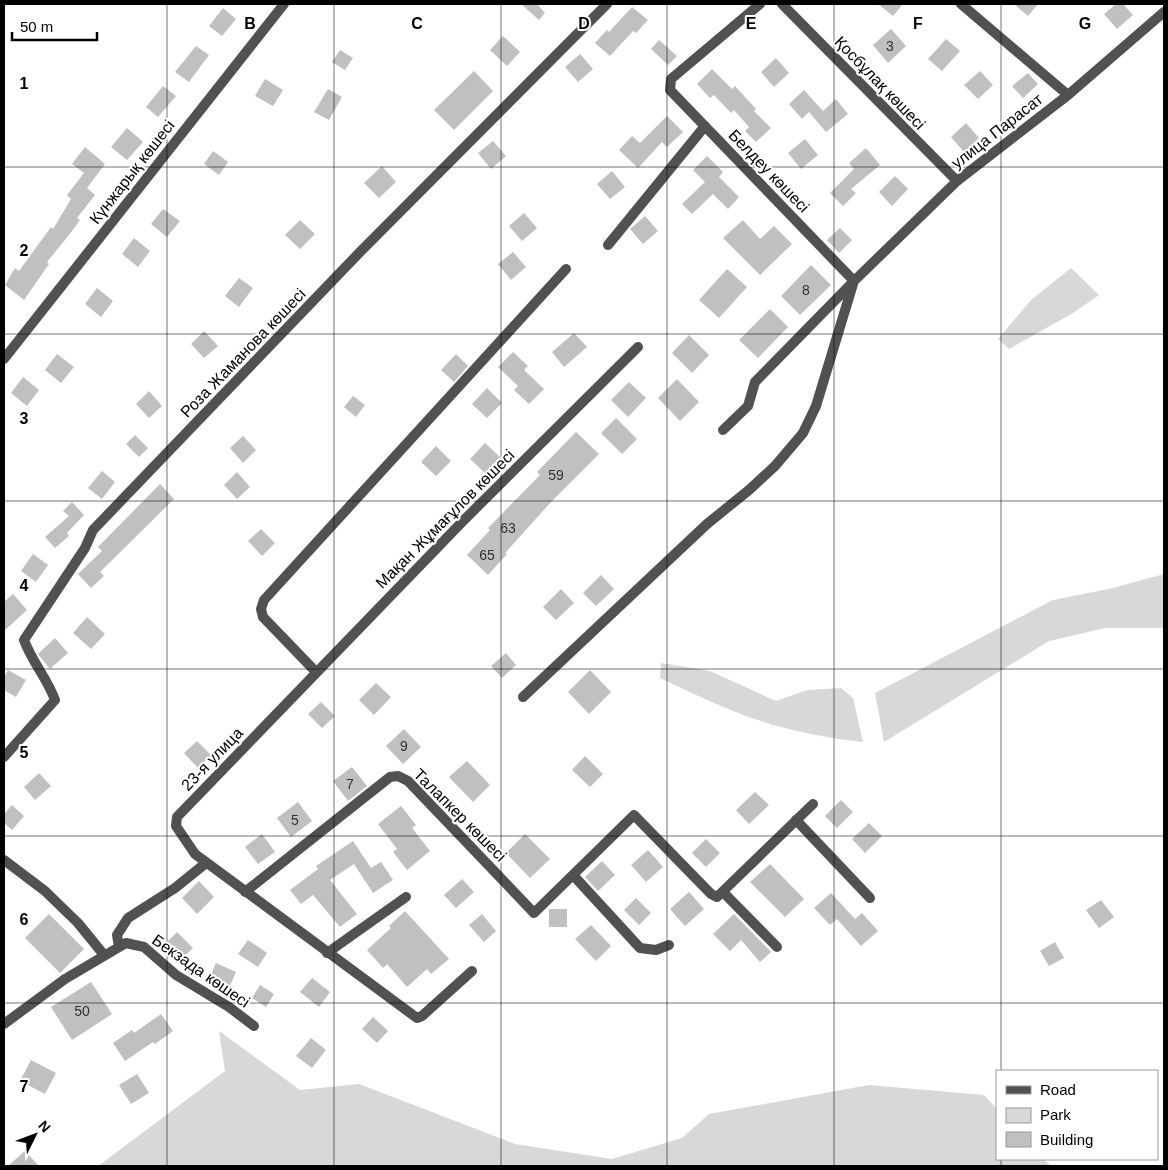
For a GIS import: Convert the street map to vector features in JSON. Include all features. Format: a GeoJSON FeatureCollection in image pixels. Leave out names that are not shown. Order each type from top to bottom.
{"type":"FeatureCollection","features":[{"type":"Feature","properties":{"kind":"street","name":"Күнжарық көшесі"},"geometry":{"type":"LineString","coordinates":[[4,359],[284,4]]}},
{"type":"Feature","properties":{"kind":"street","name":"Роза Жаманова көшесі"},"geometry":{"type":"LineString","coordinates":[[4,756],[54,700],[50,686],[28,652],[24,640],[85,548],[94,530],[359,253],[607,4]]}},
{"type":"Feature","properties":{"kind":"street","name":"Белдеу көшесі"},"geometry":{"type":"LineString","coordinates":[[760,4],[671,79],[670,90],[854,281]]}},
{"type":"Feature","properties":{"kind":"street","name":"Қосбұлақ көшесі"},"geometry":{"type":"LineString","coordinates":[[782,4],[957,181]]}},
{"type":"Feature","properties":{"kind":"street"},"geometry":{"type":"LineString","coordinates":[[961,4],[1068,96]]}},
{"type":"Feature","properties":{"kind":"street","name":"улица Парасат"},"geometry":{"type":"LineString","coordinates":[[723,430],[748,406],[755,382],[854,281],[957,181],[1068,96],[1164,12]]}},
{"type":"Feature","properties":{"kind":"street"},"geometry":{"type":"LineString","coordinates":[[608,245],[705,126]]}},
{"type":"Feature","properties":{"kind":"street"},"geometry":{"type":"LineString","coordinates":[[316,672],[263,617],[261,609],[264,600],[566,269]]}},
{"type":"Feature","properties":{"kind":"street"},"geometry":{"type":"LineString","coordinates":[[523,697],[707,524],[775,466],[802,433],[816,406],[854,281]]}},
{"type":"Feature","properties":{"kind":"street","name":"Мақан Жұмағұлов көшесі"},"geometry":{"type":"LineString","coordinates":[[275,715],[464,520],[638,347]]}},
{"type":"Feature","properties":{"kind":"street","name":"23-я улица"},"geometry":{"type":"LineString","coordinates":[[206,863],[195,854],[180,835],[176,826],[177,817],[275,715]]}},
{"type":"Feature","properties":{"kind":"street","name":"Талапкер көшесі"},"geometry":{"type":"LineString","coordinates":[[244,892],[390,777],[398,776],[408,781],[534,913],[634,814],[710,894],[717,898],[723,892]]}},
{"type":"Feature","properties":{"kind":"street"},"geometry":{"type":"LineString","coordinates":[[777,948],[723,892],[812,804]]}},
{"type":"Feature","properties":{"kind":"street"},"geometry":{"type":"LineString","coordinates":[[796,820],[870,898]]}},
{"type":"Feature","properties":{"kind":"street"},"geometry":{"type":"LineString","coordinates":[[4,860],[44,891],[78,922],[104,955]]}},
{"type":"Feature","properties":{"kind":"street"},"geometry":{"type":"LineString","coordinates":[[119,947],[117,935],[128,918],[175,888],[206,863],[416,1018],[422,1016],[472,971]]}},
{"type":"Feature","properties":{"kind":"street"},"geometry":{"type":"LineString","coordinates":[[573,876],[640,948],[656,950],[669,945]]}},
{"type":"Feature","properties":{"kind":"street"},"geometry":{"type":"LineString","coordinates":[[327,953],[406,897]]}},
{"type":"Feature","properties":{"kind":"street","name":"Бекзада көшесі"},"geometry":{"type":"LineString","coordinates":[[4,1024],[65,979],[126,943],[144,947],[176,975],[229,1007],[254,1026]]}},
{"type":"Feature","properties":{"kind":"green space"},"geometry":{"type":"Polygon","coordinates":[[[1071,268],[1099,295],[1073,313],[1009,349],[998,339],[1031,300],[1071,268]]]}},
{"type":"Feature","properties":{"kind":"green space"},"geometry":{"type":"Polygon","coordinates":[[[1164,574],[1164,628],[1105,628],[1049,641],[884,742],[875,693],[1053,600],[1113,588],[1164,574]]]}},
{"type":"Feature","properties":{"kind":"green space"},"geometry":{"type":"Polygon","coordinates":[[[661,663],[710,671],[776,701],[807,690],[841,688],[853,698],[863,742],[797,731],[733,711],[660,678],[661,663]]]}},
{"type":"Feature","properties":{"kind":"green space"},"geometry":{"type":"Polygon","coordinates":[[[219,1031],[300,1090],[359,1084],[515,1144],[612,1159],[682,1138],[709,1114],[869,1085],[984,1095],[996,1108],[996,1160],[1045,1160],[1051,1166],[98,1166],[225,1071],[219,1031]]]}},
{"type":"Feature","properties":{"kind":"building"},"geometry":{"type":"Polygon","coordinates":[[[521,4],[537,4],[545,13],[539,20],[521,4]]]}},
{"type":"Feature","properties":{"kind":"building"},"geometry":{"type":"Polygon","coordinates":[[[878,4],[903,4],[893,16],[878,4]]]}},
{"type":"Feature","properties":{"kind":"building"},"geometry":{"type":"Polygon","coordinates":[[[1014,4],[1038,4],[1028,16],[1014,4]]]}},
{"type":"Feature","properties":{"kind":"building"},"geometry":{"type":"Polygon","coordinates":[[[1116,4],[1123,4],[1133,15],[1117,29],[1104,14],[1116,4]]]}},
{"type":"Feature","properties":{"kind":"building"},"geometry":{"type":"Polygon","coordinates":[[[632,7],[648,20],[636,33],[633,31],[610,56],[595,43],[607,30],[609,32],[632,7]]]}},
{"type":"Feature","properties":{"kind":"building"},"geometry":{"type":"Polygon","coordinates":[[[223,8],[236,19],[222,36],[209,26],[223,8]]]}},
{"type":"Feature","properties":{"kind":"building"},"geometry":{"type":"Polygon","coordinates":[[[891,29],[906,46],[888,63],[873,45],[891,29]]]}},
{"type":"Feature","properties":{"kind":"building"},"geometry":{"type":"Polygon","coordinates":[[[503,36],[520,52],[507,66],[490,50],[503,36]]]}},
{"type":"Feature","properties":{"kind":"building"},"geometry":{"type":"Polygon","coordinates":[[[946,39],[960,51],[942,71],[928,59],[946,39]]]}},
{"type":"Feature","properties":{"kind":"building"},"geometry":{"type":"Polygon","coordinates":[[[659,40],[677,56],[668,65],[651,49],[659,40]]]}},
{"type":"Feature","properties":{"kind":"building"},"geometry":{"type":"Polygon","coordinates":[[[196,46],[209,55],[189,82],[175,72],[196,46]]]}},
{"type":"Feature","properties":{"kind":"building"},"geometry":{"type":"Polygon","coordinates":[[[340,50],[353,58],[345,70],[332,62],[340,50]]]}},
{"type":"Feature","properties":{"kind":"building"},"geometry":{"type":"Polygon","coordinates":[[[580,54],[593,69],[578,82],[565,67],[580,54]]]}},
{"type":"Feature","properties":{"kind":"building"},"geometry":{"type":"Polygon","coordinates":[[[776,58],[789,73],[774,87],[761,72],[776,58]]]}},
{"type":"Feature","properties":{"kind":"building"},"geometry":{"type":"Polygon","coordinates":[[[712,69],[732,89],[735,86],[756,109],[754,111],[771,128],[756,142],[745,131],[749,127],[734,110],[731,113],[714,95],[710,98],[697,84],[712,69]]]}},
{"type":"Feature","properties":{"kind":"building"},"geometry":{"type":"Polygon","coordinates":[[[474,71],[493,91],[454,130],[434,110],[474,71]]]}},
{"type":"Feature","properties":{"kind":"building"},"geometry":{"type":"Polygon","coordinates":[[[980,71],[993,85],[978,99],[964,85],[980,71]]]}},
{"type":"Feature","properties":{"kind":"building"},"geometry":{"type":"Polygon","coordinates":[[[1028,73],[1038,84],[1023,98],[1012,86],[1028,73]]]}},
{"type":"Feature","properties":{"kind":"building"},"geometry":{"type":"Polygon","coordinates":[[[265,79],[283,90],[273,106],[255,96],[265,79]]]}},
{"type":"Feature","properties":{"kind":"building"},"geometry":{"type":"Polygon","coordinates":[[[163,86],[176,96],[158,117],[146,107],[163,86]]]}},
{"type":"Feature","properties":{"kind":"building"},"geometry":{"type":"Polygon","coordinates":[[[328,89],[342,97],[329,120],[314,112],[328,89]]]}},
{"type":"Feature","properties":{"kind":"building"},"geometry":{"type":"Polygon","coordinates":[[[804,90],[823,111],[836,99],[848,114],[826,132],[809,112],[802,119],[789,104],[804,90]]]}},
{"type":"Feature","properties":{"kind":"building"},"geometry":{"type":"Polygon","coordinates":[[[667,116],[683,132],[667,147],[662,142],[638,168],[619,150],[632,136],[640,143],[667,116]]]}},
{"type":"Feature","properties":{"kind":"building"},"geometry":{"type":"Polygon","coordinates":[[[966,123],[979,138],[964,152],[951,137],[966,123]]]}},
{"type":"Feature","properties":{"kind":"building"},"geometry":{"type":"Polygon","coordinates":[[[127,128],[143,142],[127,160],[111,147],[127,128]]]}},
{"type":"Feature","properties":{"kind":"building"},"geometry":{"type":"Polygon","coordinates":[[[805,139],[818,155],[801,169],[788,153],[805,139]]]}},
{"type":"Feature","properties":{"kind":"building"},"geometry":{"type":"Polygon","coordinates":[[[493,141],[506,156],[491,169],[478,153],[493,141]]]}},
{"type":"Feature","properties":{"kind":"building"},"geometry":{"type":"Polygon","coordinates":[[[85,147],[105,164],[87,188],[95,195],[77,218],[80,220],[47,262],[49,264],[24,300],[5,285],[15,268],[19,271],[51,227],[53,229],[71,199],[67,195],[84,173],[72,164],[85,147]]]}},
{"type":"Feature","properties":{"kind":"building"},"geometry":{"type":"Polygon","coordinates":[[[866,148],[880,165],[851,189],[856,193],[843,206],[830,193],[854,169],[849,163],[866,148]]]}},
{"type":"Feature","properties":{"kind":"building"},"geometry":{"type":"Polygon","coordinates":[[[213,151],[228,162],[219,175],[204,164],[213,151]]]}},
{"type":"Feature","properties":{"kind":"building"},"geometry":{"type":"Polygon","coordinates":[[[707,156],[723,172],[719,177],[739,197],[728,209],[713,194],[692,214],[682,204],[705,182],[693,170],[707,156]]]}},
{"type":"Feature","properties":{"kind":"building"},"geometry":{"type":"Polygon","coordinates":[[[382,166],[396,182],[379,198],[364,183],[382,166]]]}},
{"type":"Feature","properties":{"kind":"building"},"geometry":{"type":"Polygon","coordinates":[[[612,171],[625,187],[610,199],[597,184],[612,171]]]}},
{"type":"Feature","properties":{"kind":"building"},"geometry":{"type":"Polygon","coordinates":[[[895,176],[908,189],[892,206],[879,192],[895,176]]]}},
{"type":"Feature","properties":{"kind":"building"},"geometry":{"type":"Polygon","coordinates":[[[163,209],[180,221],[167,237],[151,224],[163,209]]]}},
{"type":"Feature","properties":{"kind":"building"},"geometry":{"type":"Polygon","coordinates":[[[524,213],[537,228],[522,241],[509,226],[524,213]]]}},
{"type":"Feature","properties":{"kind":"building"},"geometry":{"type":"Polygon","coordinates":[[[645,216],[658,231],[643,244],[630,229],[645,216]]]}},
{"type":"Feature","properties":{"kind":"building"},"geometry":{"type":"Polygon","coordinates":[[[300,220],[315,234],[300,249],[285,235],[300,220]]]}},
{"type":"Feature","properties":{"kind":"building"},"geometry":{"type":"Polygon","coordinates":[[[743,220],[760,239],[774,226],[792,244],[760,275],[723,238],[743,220]]]}},
{"type":"Feature","properties":{"kind":"building"},"geometry":{"type":"Polygon","coordinates":[[[840,228],[852,240],[839,253],[827,240],[840,228]]]}},
{"type":"Feature","properties":{"kind":"building"},"geometry":{"type":"Polygon","coordinates":[[[134,238],[150,251],[138,267],[122,254],[134,238]]]}},
{"type":"Feature","properties":{"kind":"building"},"geometry":{"type":"Polygon","coordinates":[[[513,252],[526,267],[511,280],[498,264],[513,252]]]}},
{"type":"Feature","properties":{"kind":"building"},"geometry":{"type":"Polygon","coordinates":[[[811,265],[831,285],[800,315],[781,296],[811,265]]]}},
{"type":"Feature","properties":{"kind":"building"},"geometry":{"type":"Polygon","coordinates":[[[727,269],[747,287],[719,318],[699,300],[727,269]]]}},
{"type":"Feature","properties":{"kind":"building"},"geometry":{"type":"Polygon","coordinates":[[[239,278],[253,288],[239,307],[225,296],[239,278]]]}},
{"type":"Feature","properties":{"kind":"building"},"geometry":{"type":"Polygon","coordinates":[[[97,288],[113,301],[101,317],[85,304],[97,288]]]}},
{"type":"Feature","properties":{"kind":"building"},"geometry":{"type":"Polygon","coordinates":[[[770,309],[788,327],[758,358],[739,340],[770,309]]]}},
{"type":"Feature","properties":{"kind":"building"},"geometry":{"type":"Polygon","coordinates":[[[204,331],[218,346],[204,358],[191,344],[204,331]]]}},
{"type":"Feature","properties":{"kind":"building"},"geometry":{"type":"Polygon","coordinates":[[[574,333],[587,347],[564,367],[552,352],[574,333]]]}},
{"type":"Feature","properties":{"kind":"building"},"geometry":{"type":"Polygon","coordinates":[[[689,335],[709,355],[692,373],[672,353],[689,335]]]}},
{"type":"Feature","properties":{"kind":"building"},"geometry":{"type":"Polygon","coordinates":[[[513,352],[528,366],[524,370],[544,389],[529,404],[514,390],[518,386],[498,367],[513,352]]]}},
{"type":"Feature","properties":{"kind":"building"},"geometry":{"type":"Polygon","coordinates":[[[57,354],[74,367],[61,383],[45,370],[57,354]]]}},
{"type":"Feature","properties":{"kind":"building"},"geometry":{"type":"Polygon","coordinates":[[[456,354],[468,366],[454,382],[441,370],[456,354]]]}},
{"type":"Feature","properties":{"kind":"building"},"geometry":{"type":"Polygon","coordinates":[[[23,377],[39,390],[27,406],[11,393],[23,377]]]}},
{"type":"Feature","properties":{"kind":"building"},"geometry":{"type":"Polygon","coordinates":[[[677,379],[699,402],[680,421],[658,398],[677,379]]]}},
{"type":"Feature","properties":{"kind":"building"},"geometry":{"type":"Polygon","coordinates":[[[629,382],[646,398],[628,417],[611,400],[629,382]]]}},
{"type":"Feature","properties":{"kind":"building"},"geometry":{"type":"Polygon","coordinates":[[[487,388],[502,403],[487,418],[472,404],[487,388]]]}},
{"type":"Feature","properties":{"kind":"building"},"geometry":{"type":"Polygon","coordinates":[[[149,391],[162,406],[149,418],[136,404],[149,391]]]}},
{"type":"Feature","properties":{"kind":"building"},"geometry":{"type":"Polygon","coordinates":[[[353,396],[365,405],[356,417],[344,407],[353,396]]]}},
{"type":"Feature","properties":{"kind":"building"},"geometry":{"type":"Polygon","coordinates":[[[616,418],[637,439],[622,454],[601,433],[616,418]]]}},
{"type":"Feature","properties":{"kind":"building"},"geometry":{"type":"Polygon","coordinates":[[[576,432],[599,454],[551,502],[505,553],[507,554],[488,575],[467,555],[490,530],[488,528],[540,475],[537,472],[576,432]]]}},
{"type":"Feature","properties":{"kind":"building"},"geometry":{"type":"Polygon","coordinates":[[[135,435],[148,448],[139,457],[126,444],[135,435]]]}},
{"type":"Feature","properties":{"kind":"building"},"geometry":{"type":"Polygon","coordinates":[[[243,436],[256,450],[243,463],[230,448],[243,436]]]}},
{"type":"Feature","properties":{"kind":"building"},"geometry":{"type":"Polygon","coordinates":[[[485,443],[500,457],[485,473],[470,459],[485,443]]]}},
{"type":"Feature","properties":{"kind":"building"},"geometry":{"type":"Polygon","coordinates":[[[436,446],[451,461],[436,476],[421,462],[436,446]]]}},
{"type":"Feature","properties":{"kind":"building"},"geometry":{"type":"Polygon","coordinates":[[[102,471],[115,482],[102,499],[88,488],[102,471]]]}},
{"type":"Feature","properties":{"kind":"building"},"geometry":{"type":"Polygon","coordinates":[[[237,472],[250,487],[237,499],[224,485],[237,472]]]}},
{"type":"Feature","properties":{"kind":"building"},"geometry":{"type":"Polygon","coordinates":[[[160,484],[174,499],[100,572],[104,576],[91,588],[78,574],[102,551],[98,547],[160,484]]]}},
{"type":"Feature","properties":{"kind":"building"},"geometry":{"type":"Polygon","coordinates":[[[72,502],[84,515],[67,533],[69,536],[55,548],[45,537],[69,516],[63,511],[72,502]]]}},
{"type":"Feature","properties":{"kind":"building"},"geometry":{"type":"Polygon","coordinates":[[[261,529],[275,543],[262,556],[248,541],[261,529]]]}},
{"type":"Feature","properties":{"kind":"building"},"geometry":{"type":"Polygon","coordinates":[[[33,554],[48,565],[36,582],[21,571],[33,554]]]}},
{"type":"Feature","properties":{"kind":"building"},"geometry":{"type":"Polygon","coordinates":[[[601,575],[614,589],[596,606],[583,593],[601,575]]]}},
{"type":"Feature","properties":{"kind":"building"},"geometry":{"type":"Polygon","coordinates":[[[561,589],[574,603],[556,620],[543,607],[561,589]]]}},
{"type":"Feature","properties":{"kind":"building"},"geometry":{"type":"Polygon","coordinates":[[[13,594],[27,610],[4,631],[4,602],[13,594]]]}},
{"type":"Feature","properties":{"kind":"building"},"geometry":{"type":"Polygon","coordinates":[[[87,617],[105,634],[91,649],[73,633],[87,617]]]}},
{"type":"Feature","properties":{"kind":"building"},"geometry":{"type":"Polygon","coordinates":[[[55,638],[68,653],[50,669],[38,654],[55,638]]]}},
{"type":"Feature","properties":{"kind":"building"},"geometry":{"type":"Polygon","coordinates":[[[506,653],[516,665],[502,678],[491,666],[506,653]]]}},
{"type":"Feature","properties":{"kind":"building"},"geometry":{"type":"Polygon","coordinates":[[[8,670],[26,680],[16,697],[4,690],[4,677],[8,670]]]}},
{"type":"Feature","properties":{"kind":"building"},"geometry":{"type":"Polygon","coordinates":[[[590,670],[611,692],[589,714],[568,692],[590,670]]]}},
{"type":"Feature","properties":{"kind":"building"},"geometry":{"type":"Polygon","coordinates":[[[376,683],[391,697],[374,715],[359,700],[376,683]]]}},
{"type":"Feature","properties":{"kind":"building"},"geometry":{"type":"Polygon","coordinates":[[[321,702],[335,716],[322,728],[308,714],[321,702]]]}},
{"type":"Feature","properties":{"kind":"building"},"geometry":{"type":"Polygon","coordinates":[[[404,729],[421,747],[403,764],[386,746],[404,729]]]}},
{"type":"Feature","properties":{"kind":"building"},"geometry":{"type":"Polygon","coordinates":[[[197,741],[211,755],[198,768],[184,753],[197,741]]]}},
{"type":"Feature","properties":{"kind":"building"},"geometry":{"type":"Polygon","coordinates":[[[585,756],[603,774],[590,787],[572,770],[585,756]]]}},
{"type":"Feature","properties":{"kind":"building"},"geometry":{"type":"Polygon","coordinates":[[[467,761],[490,785],[473,802],[449,777],[467,761]]]}},
{"type":"Feature","properties":{"kind":"building"},"geometry":{"type":"Polygon","coordinates":[[[352,767],[367,786],[348,801],[333,781],[352,767]]]}},
{"type":"Feature","properties":{"kind":"building"},"geometry":{"type":"Polygon","coordinates":[[[39,773],[51,786],[35,800],[24,787],[39,773]]]}},
{"type":"Feature","properties":{"kind":"building"},"geometry":{"type":"Polygon","coordinates":[[[755,792],[769,805],[749,824],[736,810],[755,792]]]}},
{"type":"Feature","properties":{"kind":"building"},"geometry":{"type":"Polygon","coordinates":[[[841,800],[853,812],[837,828],[825,816],[841,800]]]}},
{"type":"Feature","properties":{"kind":"building"},"geometry":{"type":"Polygon","coordinates":[[[298,802],[312,821],[291,837],[277,818],[298,802]]]}},
{"type":"Feature","properties":{"kind":"building"},"geometry":{"type":"Polygon","coordinates":[[[12,805],[24,816],[12,830],[4,823],[4,814],[12,805]]]}},
{"type":"Feature","properties":{"kind":"building"},"geometry":{"type":"Polygon","coordinates":[[[401,806],[416,825],[412,828],[430,851],[407,870],[393,852],[397,849],[378,824],[401,806]]]}},
{"type":"Feature","properties":{"kind":"building"},"geometry":{"type":"Polygon","coordinates":[[[869,823],[882,836],[865,853],[852,839],[869,823]]]}},
{"type":"Feature","properties":{"kind":"building"},"geometry":{"type":"Polygon","coordinates":[[[262,834],[275,852],[258,864],[245,847],[262,834]]]}},
{"type":"Feature","properties":{"kind":"building"},"geometry":{"type":"Polygon","coordinates":[[[525,834],[550,859],[530,878],[506,853],[525,834]]]}},
{"type":"Feature","properties":{"kind":"building"},"geometry":{"type":"Polygon","coordinates":[[[706,839],[720,853],[706,867],[692,853],[706,839]]]}},
{"type":"Feature","properties":{"kind":"building"},"geometry":{"type":"Polygon","coordinates":[[[353,841],[371,868],[381,862],[393,880],[373,893],[354,864],[330,880],[357,914],[340,927],[313,895],[301,904],[290,890],[318,869],[316,866],[353,841]]]}},
{"type":"Feature","properties":{"kind":"building"},"geometry":{"type":"Polygon","coordinates":[[[648,850],[663,867],[646,882],[631,865],[648,850]]]}},
{"type":"Feature","properties":{"kind":"building"},"geometry":{"type":"Polygon","coordinates":[[[602,861],[615,875],[598,891],[585,877],[602,861]]]}},
{"type":"Feature","properties":{"kind":"building"},"geometry":{"type":"Polygon","coordinates":[[[770,864],[804,899],[785,917],[750,882],[770,864]]]}},
{"type":"Feature","properties":{"kind":"building"},"geometry":{"type":"Polygon","coordinates":[[[462,879],[474,892],[456,908],[444,895],[462,879]]]}},
{"type":"Feature","properties":{"kind":"building"},"geometry":{"type":"Polygon","coordinates":[[[199,881],[214,897],[197,914],[182,898],[199,881]]]}},
{"type":"Feature","properties":{"kind":"building"},"geometry":{"type":"Polygon","coordinates":[[[689,892],[704,909],[685,926],[670,909],[689,892]]]}},
{"type":"Feature","properties":{"kind":"building"},"geometry":{"type":"Polygon","coordinates":[[[831,893],[855,919],[862,913],[878,931],[861,946],[837,919],[830,925],[814,908],[831,893]]]}},
{"type":"Feature","properties":{"kind":"building"},"geometry":{"type":"Polygon","coordinates":[[[636,898],[651,913],[639,925],[624,910],[636,898]]]}},
{"type":"Feature","properties":{"kind":"building"},"geometry":{"type":"Polygon","coordinates":[[[1101,900],[1114,917],[1099,928],[1086,910],[1101,900]]]}},
{"type":"Feature","properties":{"kind":"building"},"geometry":{"type":"Polygon","coordinates":[[[549,909],[567,909],[567,927],[549,927],[549,909]]]}},
{"type":"Feature","properties":{"kind":"building"},"geometry":{"type":"Polygon","coordinates":[[[405,911],[449,959],[431,974],[427,969],[407,987],[387,964],[383,968],[367,950],[391,928],[389,926],[405,911]]]}},
{"type":"Feature","properties":{"kind":"building"},"geometry":{"type":"Polygon","coordinates":[[[49,914],[84,949],[60,973],[25,938],[49,914]]]}},
{"type":"Feature","properties":{"kind":"building"},"geometry":{"type":"Polygon","coordinates":[[[482,914],[496,931],[484,942],[469,925],[482,914]]]}},
{"type":"Feature","properties":{"kind":"building"},"geometry":{"type":"Polygon","coordinates":[[[734,914],[771,952],[760,962],[741,940],[730,951],[713,934],[734,914]]]}},
{"type":"Feature","properties":{"kind":"building"},"geometry":{"type":"Polygon","coordinates":[[[591,925],[611,946],[596,961],[575,939],[591,925]]]}},
{"type":"Feature","properties":{"kind":"building"},"geometry":{"type":"Polygon","coordinates":[[[177,932],[193,948],[177,963],[162,947],[177,932]]]}},
{"type":"Feature","properties":{"kind":"building"},"geometry":{"type":"Polygon","coordinates":[[[248,940],[267,953],[258,967],[238,954],[248,940]]]}},
{"type":"Feature","properties":{"kind":"building"},"geometry":{"type":"Polygon","coordinates":[[[1055,942],[1064,958],[1049,966],[1040,951],[1055,942]]]}},
{"type":"Feature","properties":{"kind":"building"},"geometry":{"type":"Polygon","coordinates":[[[216,963],[236,972],[229,988],[209,979],[216,963]]]}},
{"type":"Feature","properties":{"kind":"building"},"geometry":{"type":"Polygon","coordinates":[[[312,978],[330,992],[319,1007],[300,992],[312,978]]]}},
{"type":"Feature","properties":{"kind":"building"},"geometry":{"type":"Polygon","coordinates":[[[91,982],[112,1014],[72,1040],[51,1007],[91,982]]]}},
{"type":"Feature","properties":{"kind":"building"},"geometry":{"type":"Polygon","coordinates":[[[260,985],[274,994],[266,1007],[252,998],[260,985]]]}},
{"type":"Feature","properties":{"kind":"building"},"geometry":{"type":"Polygon","coordinates":[[[161,1014],[173,1031],[125,1061],[113,1043],[132,1030],[134,1033],[161,1014]]]}},
{"type":"Feature","properties":{"kind":"building"},"geometry":{"type":"Polygon","coordinates":[[[373,1017],[388,1031],[377,1043],[362,1029],[373,1017]]]}},
{"type":"Feature","properties":{"kind":"building"},"geometry":{"type":"Polygon","coordinates":[[[311,1038],[326,1050],[312,1068],[296,1056],[311,1038]]]}},
{"type":"Feature","properties":{"kind":"building"},"geometry":{"type":"Polygon","coordinates":[[[31,1060],[56,1073],[45,1094],[20,1081],[31,1060]]]}},
{"type":"Feature","properties":{"kind":"building"},"geometry":{"type":"Polygon","coordinates":[[[137,1074],[149,1093],[131,1104],[119,1085],[137,1074]]]}},
{"type":"Feature","properties":{"kind":"building"},"geometry":{"type":"Polygon","coordinates":[[[25,1151],[39,1166],[8,1166],[25,1151]]]}}]}
